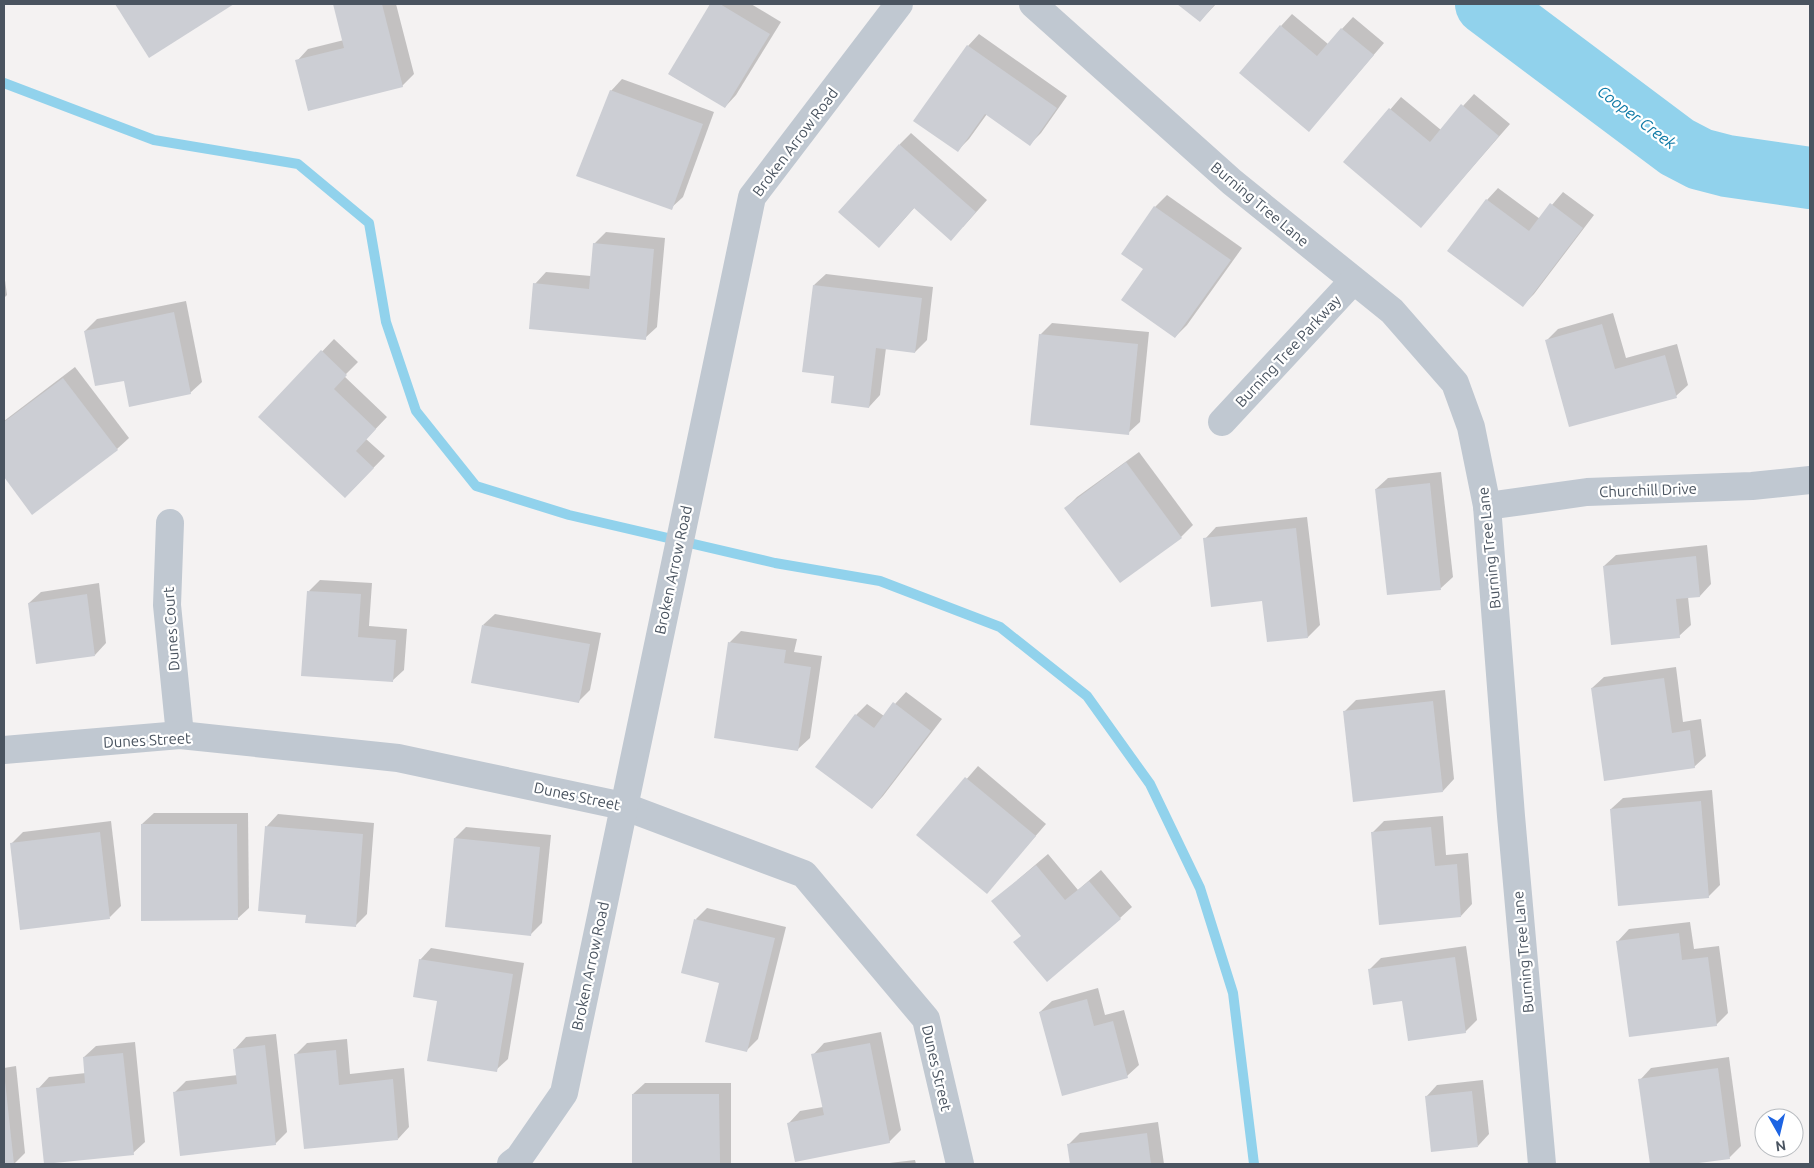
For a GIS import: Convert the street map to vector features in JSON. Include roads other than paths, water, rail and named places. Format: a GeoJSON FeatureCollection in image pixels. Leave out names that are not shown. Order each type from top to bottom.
{"type":"FeatureCollection","features":[{"type":"Feature","properties":{"kind":"street","name":"Broken Arrow Road"},"geometry":{"type":"LineString","coordinates":[[511,1164],[519,1158],[564,1093],[752,197],[899,4]]}},
{"type":"Feature","properties":{"kind":"street","name":"Burning Tree Lane"},"geometry":{"type":"LineString","coordinates":[[1033,4],[1232,182],[1392,311],[1455,383],[1471,427],[1487,506],[1511,816],[1542,1164]]}},
{"type":"Feature","properties":{"kind":"street","name":"Burning Tree Parkway"},"geometry":{"type":"LineString","coordinates":[[1222,422],[1353,281]]}},
{"type":"Feature","properties":{"kind":"street","name":"Churchill Drive"},"geometry":{"type":"LineString","coordinates":[[1487,506],[1588,492],[1752,486],[1810,480]]}},
{"type":"Feature","properties":{"kind":"street","name":"Dunes Court"},"geometry":{"type":"LineString","coordinates":[[170,523],[167,605],[180,736]]}},
{"type":"Feature","properties":{"kind":"street","name":"Dunes Street"},"geometry":{"type":"LineString","coordinates":[[4,750],[180,736],[398,758],[624,806],[804,874],[926,1019],[960,1164]]}},
{"type":"Feature","properties":{"kind":"waterway","name":"Cooper Creek"},"geometry":{"type":"LineString","coordinates":[[1486,4],[1677,147],[1700,159],[1727,166],[1810,178]]}},
{"type":"Feature","properties":{"kind":"waterway"},"geometry":{"type":"LineString","coordinates":[[4,83],[154,140],[298,164],[369,223],[386,322],[416,411],[476,486],[569,515],[775,563],[880,581],[1000,627],[1087,696],[1150,784],[1200,888],[1233,993],[1254,1164]]}}]}
